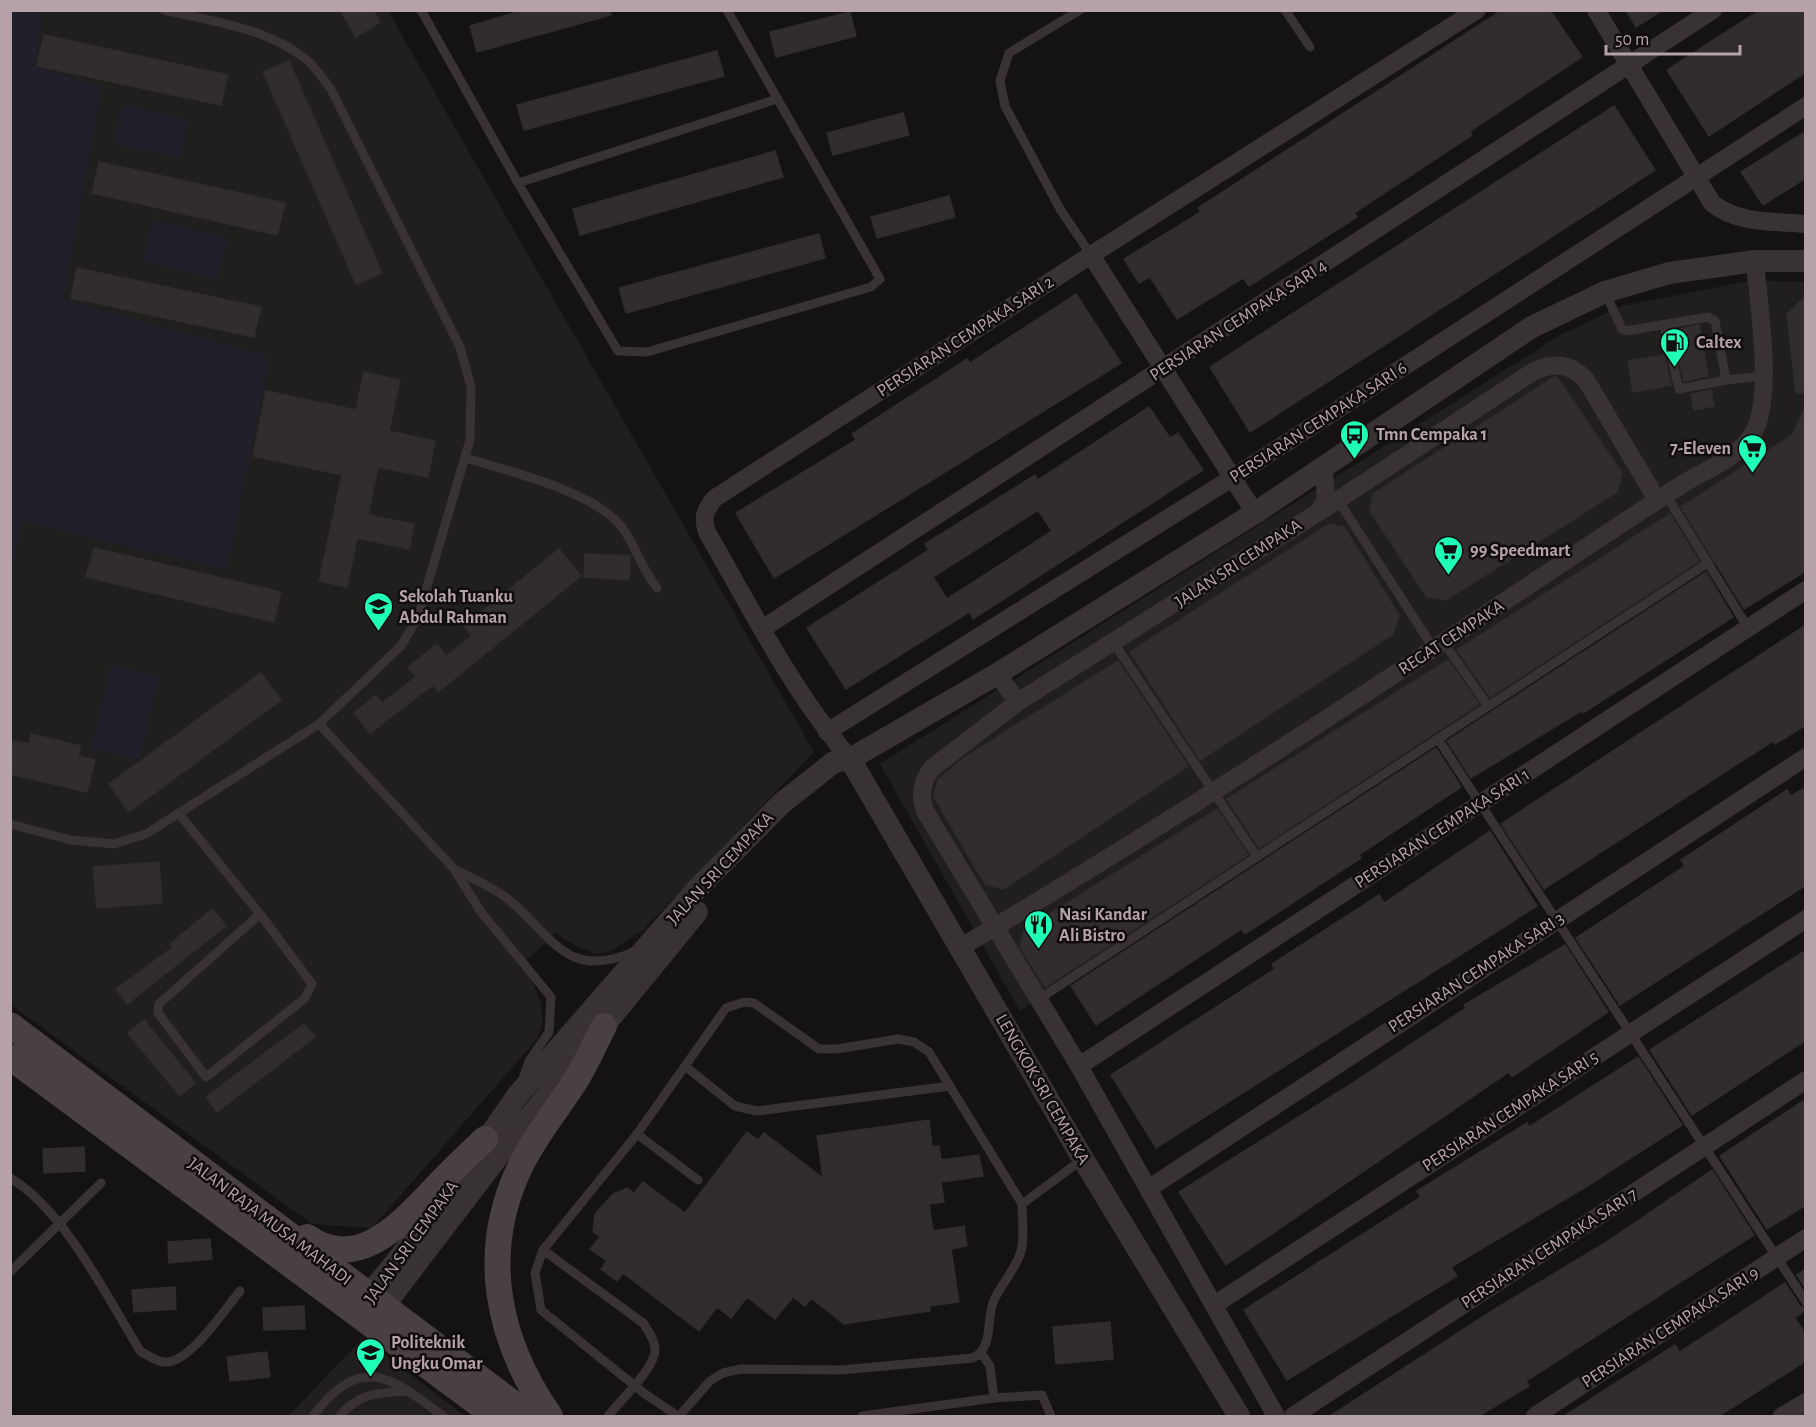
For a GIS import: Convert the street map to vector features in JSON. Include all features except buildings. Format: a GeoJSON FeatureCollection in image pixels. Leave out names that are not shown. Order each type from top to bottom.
{"type":"FeatureCollection","features":[{"type":"Feature","properties":{"kind":"main road","name":"JALAN RAJA MUSA MAHADI"},"geometry":{"type":"LineString","coordinates":[[10,1025],[265,1216],[495,1416]]}},
{"type":"Feature","properties":{"kind":"main road"},"geometry":{"type":"LineString","coordinates":[[550,1416],[507,1332],[499,1302],[497,1248],[503,1217],[519,1168],[540,1132],[575,1082],[604,1026]]}},
{"type":"Feature","properties":{"kind":"main road","name":"JALAN RAJA MUSA MAHADI"},"geometry":{"type":"LineString","coordinates":[[10,1057],[530,1416]]}},
{"type":"Feature","properties":{"kind":"main road"},"geometry":{"type":"LineString","coordinates":[[265,1216],[277,1216],[316,1243],[335,1250],[360,1247],[398,1226],[485,1139]]}},
{"type":"Feature","properties":{"kind":"street","name":"PERSIARAN CEMPAKA SARI 2"},"geometry":{"type":"LineString","coordinates":[[850,759],[827,732],[762,629],[707,532],[703,520],[706,508],[715,498],[1091,255],[1477,10]]}},
{"type":"Feature","properties":{"kind":"street"},"geometry":{"type":"LineString","coordinates":[[1596,10],[1712,203],[1723,212],[1739,218],[1806,224]]}},
{"type":"Feature","properties":{"kind":"street","name":"PERSIARAN CEMPAKA SARI 4"},"geometry":{"type":"LineString","coordinates":[[762,629],[1713,10]]}},
{"type":"Feature","properties":{"kind":"street","name":"PERSIARAN CEMPAKA SARI 6"},"geometry":{"type":"LineString","coordinates":[[827,732],[1232,478],[1806,106]]}},
{"type":"Feature","properties":{"kind":"street"},"geometry":{"type":"LineString","coordinates":[[1091,255],[1255,513]]}},
{"type":"Feature","properties":{"kind":"street","name":"JALAN SRI CEMPAKA"},"geometry":{"type":"LineString","coordinates":[[370,1307],[517,1096],[727,856],[782,803],[834,762],[850,759],[997,674],[1324,469],[1506,343],[1605,292],[1669,273],[1755,261],[1806,261]]}},
{"type":"Feature","properties":{"kind":"street","name":"REGAT CEMPAKA"},"geometry":{"type":"LineString","coordinates":[[961,947],[1213,792],[1439,646],[1661,497],[1737,451],[1750,439],[1762,411],[1764,376],[1755,261]]}},
{"type":"Feature","properties":{"kind":"street","name":"JALAN SRI CEMPAKA"},"geometry":{"type":"LineString","coordinates":[[1276,1416],[1079,1066],[925,811],[921,796],[923,781],[931,768],[1018,702],[1338,500],[1534,371],[1547,366],[1563,365],[1575,369],[1586,380],[1661,497]]}},
{"type":"Feature","properties":{"kind":"street"},"geometry":{"type":"LineString","coordinates":[[1324,469],[1346,484],[1362,483]]}},
{"type":"Feature","properties":{"kind":"street"},"geometry":{"type":"LineString","coordinates":[[1318,512],[1326,498],[1324,469]]}},
{"type":"Feature","properties":{"kind":"street","name":"PERSIARAN CEMPAKA SARI 1"},"geometry":{"type":"LineString","coordinates":[[1079,1066],[1806,590]]}},
{"type":"Feature","properties":{"kind":"street"},"geometry":{"type":"LineString","coordinates":[[997,674],[1018,702]]}},
{"type":"Feature","properties":{"kind":"street","name":"PERSIARAN CEMPAKA SARI 3"},"geometry":{"type":"LineString","coordinates":[[1148,1189],[1806,757]]}},
{"type":"Feature","properties":{"kind":"street","name":"JALAN SRI CEMPAKA"},"geometry":{"type":"LineString","coordinates":[[370,1307],[509,1142],[705,902],[740,863],[798,807],[845,770],[850,759]]}},
{"type":"Feature","properties":{"kind":"street","name":"LENGKOK SRI CEMPAKA"},"geometry":{"type":"LineString","coordinates":[[850,759],[1083,1159],[1239,1416]]}},
{"type":"Feature","properties":{"kind":"street","name":"PERSIARAN CEMPAKA SARI 5"},"geometry":{"type":"LineString","coordinates":[[1215,1305],[1806,919]]}},
{"type":"Feature","properties":{"kind":"street","name":"PERSIARAN CEMPAKA SARI 7"},"geometry":{"type":"LineString","coordinates":[[1293,1416],[1806,1080]]}},
{"type":"Feature","properties":{"kind":"street","name":"PERSIARAN CEMPAKA SARI 9"},"geometry":{"type":"LineString","coordinates":[[1535,1416],[1806,1238]]}},
{"type":"Feature","properties":{"kind":"street"},"geometry":{"type":"LineString","coordinates":[[1782,1416],[1806,1402]]}},
{"type":"Feature","properties":{"kind":"lane"},"geometry":{"type":"LineString","coordinates":[[10,824],[71,840],[114,844],[146,834],[180,815],[319,724],[401,646],[418,617],[470,440],[471,387],[460,347],[330,89],[309,61],[284,44],[258,31],[164,10]]}},
{"type":"Feature","properties":{"kind":"lane"},"geometry":{"type":"LineString","coordinates":[[421,10],[518,183],[618,351],[647,352],[871,287],[880,279],[727,10]]}},
{"type":"Feature","properties":{"kind":"lane"},"geometry":{"type":"LineString","coordinates":[[1080,10],[1009,53],[1000,81],[1005,106],[1060,209],[1091,255]]}},
{"type":"Feature","properties":{"kind":"lane"},"geometry":{"type":"LineString","coordinates":[[1285,10],[1310,47]]}},
{"type":"Feature","properties":{"kind":"lane"},"geometry":{"type":"LineString","coordinates":[[518,183],[777,99]]}},
{"type":"Feature","properties":{"kind":"lane"},"geometry":{"type":"LineString","coordinates":[[1605,292],[1622,329],[1626,332],[1708,317],[1715,321],[1726,380]]}},
{"type":"Feature","properties":{"kind":"lane"},"geometry":{"type":"LineString","coordinates":[[1664,325],[1679,389],[1764,376]]}},
{"type":"Feature","properties":{"kind":"lane"},"geometry":{"type":"LineString","coordinates":[[466,458],[577,495],[601,508],[622,527],[635,549],[642,569],[657,588]]}},
{"type":"Feature","properties":{"kind":"lane"},"geometry":{"type":"LineString","coordinates":[[1661,497],[1708,563],[1748,628]]}},
{"type":"Feature","properties":{"kind":"lane"},"geometry":{"type":"LineString","coordinates":[[1338,500],[1439,646],[1488,706]]}},
{"type":"Feature","properties":{"kind":"lane"},"geometry":{"type":"LineString","coordinates":[[1039,999],[1708,563]]}},
{"type":"Feature","properties":{"kind":"lane"},"geometry":{"type":"LineString","coordinates":[[1114,643],[1257,857]]}},
{"type":"Feature","properties":{"kind":"lane"},"geometry":{"type":"LineString","coordinates":[[319,724],[454,869],[481,912],[551,997],[549,1032],[529,1061],[517,1096]]}},
{"type":"Feature","properties":{"kind":"lane"},"geometry":{"type":"LineString","coordinates":[[1438,739],[1806,1302]]}},
{"type":"Feature","properties":{"kind":"lane"},"geometry":{"type":"LineString","coordinates":[[180,815],[260,914],[312,984],[304,999],[206,1077],[158,1013],[159,1004],[260,914]]}},
{"type":"Feature","properties":{"kind":"lane"},"geometry":{"type":"LineString","coordinates":[[454,869],[502,894],[558,949],[581,959],[626,955],[648,945]]}},
{"type":"Feature","properties":{"kind":"lane"},"geometry":{"type":"LineString","coordinates":[[744,1002],[754,1003],[819,1049],[837,1049],[898,1039],[914,1042],[929,1052],[1022,1204],[1022,1250],[1006,1282],[994,1299],[989,1336],[981,1353],[973,1358],[842,1370],[741,1370],[723,1373],[710,1381],[678,1416],[645,1394],[635,1383],[541,1310],[535,1273],[543,1250],[637,1134],[685,1066],[726,1008],[744,1002]]}},
{"type":"Feature","properties":{"kind":"lane"},"geometry":{"type":"LineString","coordinates":[[685,1066],[735,1106],[757,1111],[950,1086]]}},
{"type":"Feature","properties":{"kind":"lane"},"geometry":{"type":"LineString","coordinates":[[637,1134],[698,1180]]}},
{"type":"Feature","properties":{"kind":"lane"},"geometry":{"type":"LineString","coordinates":[[1022,1204],[1083,1159]]}},
{"type":"Feature","properties":{"kind":"lane"},"geometry":{"type":"LineString","coordinates":[[10,1178],[25,1186],[60,1223],[141,1352],[163,1362],[176,1360],[188,1353],[240,1291]]}},
{"type":"Feature","properties":{"kind":"lane"},"geometry":{"type":"LineString","coordinates":[[10,1272],[101,1183]]}},
{"type":"Feature","properties":{"kind":"lane"},"geometry":{"type":"LineString","coordinates":[[543,1250],[643,1323],[652,1336],[656,1351],[651,1366],[608,1416]]}},
{"type":"Feature","properties":{"kind":"lane"},"geometry":{"type":"LineString","coordinates":[[981,1353],[990,1366],[994,1398]]}},
{"type":"Feature","properties":{"kind":"lane"},"geometry":{"type":"LineString","coordinates":[[313,1416],[331,1393],[354,1379],[379,1376],[409,1391],[443,1416]]}},
{"type":"Feature","properties":{"kind":"lane"},"geometry":{"type":"LineString","coordinates":[[339,1416],[356,1400],[372,1393],[409,1391]]}},
{"type":"Feature","properties":{"kind":"lane"},"geometry":{"type":"LineString","coordinates":[[861,1416],[994,1398],[1042,1395],[1051,1416]]}},
{"type":"Feature","properties":{"kind":"shaded area"},"geometry":{"type":"Polygon","coordinates":[[[11,10],[41,11],[35,67],[101,87],[63,300],[269,356],[226,570],[22,521],[11,574],[11,10]]]}},
{"type":"Feature","properties":{"kind":"shaded area","name":"Sekolah Tuanku Abdul Rahman"},"geometry":{"type":"Polygon","coordinates":[[[11,11],[388,11],[814,752],[643,930],[610,952],[596,954],[576,946],[556,933],[521,965],[532,981],[541,1004],[543,1022],[538,1038],[372,1228],[312,1224],[11,1005],[11,11]]]}},
{"type":"Feature","properties":{"kind":"shaded area"},"geometry":{"type":"Polygon","coordinates":[[[123,105],[188,119],[180,157],[114,144],[123,105]]]}},
{"type":"Feature","properties":{"kind":"shaded area"},"geometry":{"type":"Polygon","coordinates":[[[153,220],[227,238],[217,279],[143,261],[153,220]]]}},
{"type":"Feature","properties":{"kind":"shaded area"},"geometry":{"type":"Polygon","coordinates":[[[1753,280],[1805,282],[1805,504],[1020,1011],[880,764],[1562,334],[1622,306],[1753,280]]]}},
{"type":"Feature","properties":{"kind":"shaded area"},"geometry":{"type":"Polygon","coordinates":[[[111,665],[159,676],[139,759],[92,749],[111,665]]]}},
{"type":"Feature","properties":{"kind":"shaded area","name":"Politeknik Ungku Omar"},"geometry":{"type":"Polygon","coordinates":[[[363,1338],[465,1416],[288,1416],[363,1338]]]}},
{"type":"Feature","properties":{"kind":"place","name":"Caltex"},"geometry":{"type":"Point","coordinates":[1675,368]}},
{"type":"Feature","properties":{"kind":"place","name":"Tmn Cempaka 1"},"geometry":{"type":"Point","coordinates":[1355,460]}},
{"type":"Feature","properties":{"kind":"place","name":"7-Eleven"},"geometry":{"type":"Point","coordinates":[1752,474]}},
{"type":"Feature","properties":{"kind":"place","name":"99 Speedmart"},"geometry":{"type":"Point","coordinates":[1449,576]}},
{"type":"Feature","properties":{"kind":"place","name":"Sekolah Tuanku Abdul Rahman"},"geometry":{"type":"Point","coordinates":[378,632]}},
{"type":"Feature","properties":{"kind":"place","name":"Nasi Kandar Ali Bistro"},"geometry":{"type":"Point","coordinates":[1038,950]}},
{"type":"Feature","properties":{"kind":"place","name":"Politeknik Ungku Omar"},"geometry":{"type":"Point","coordinates":[370,1378]}}]}
